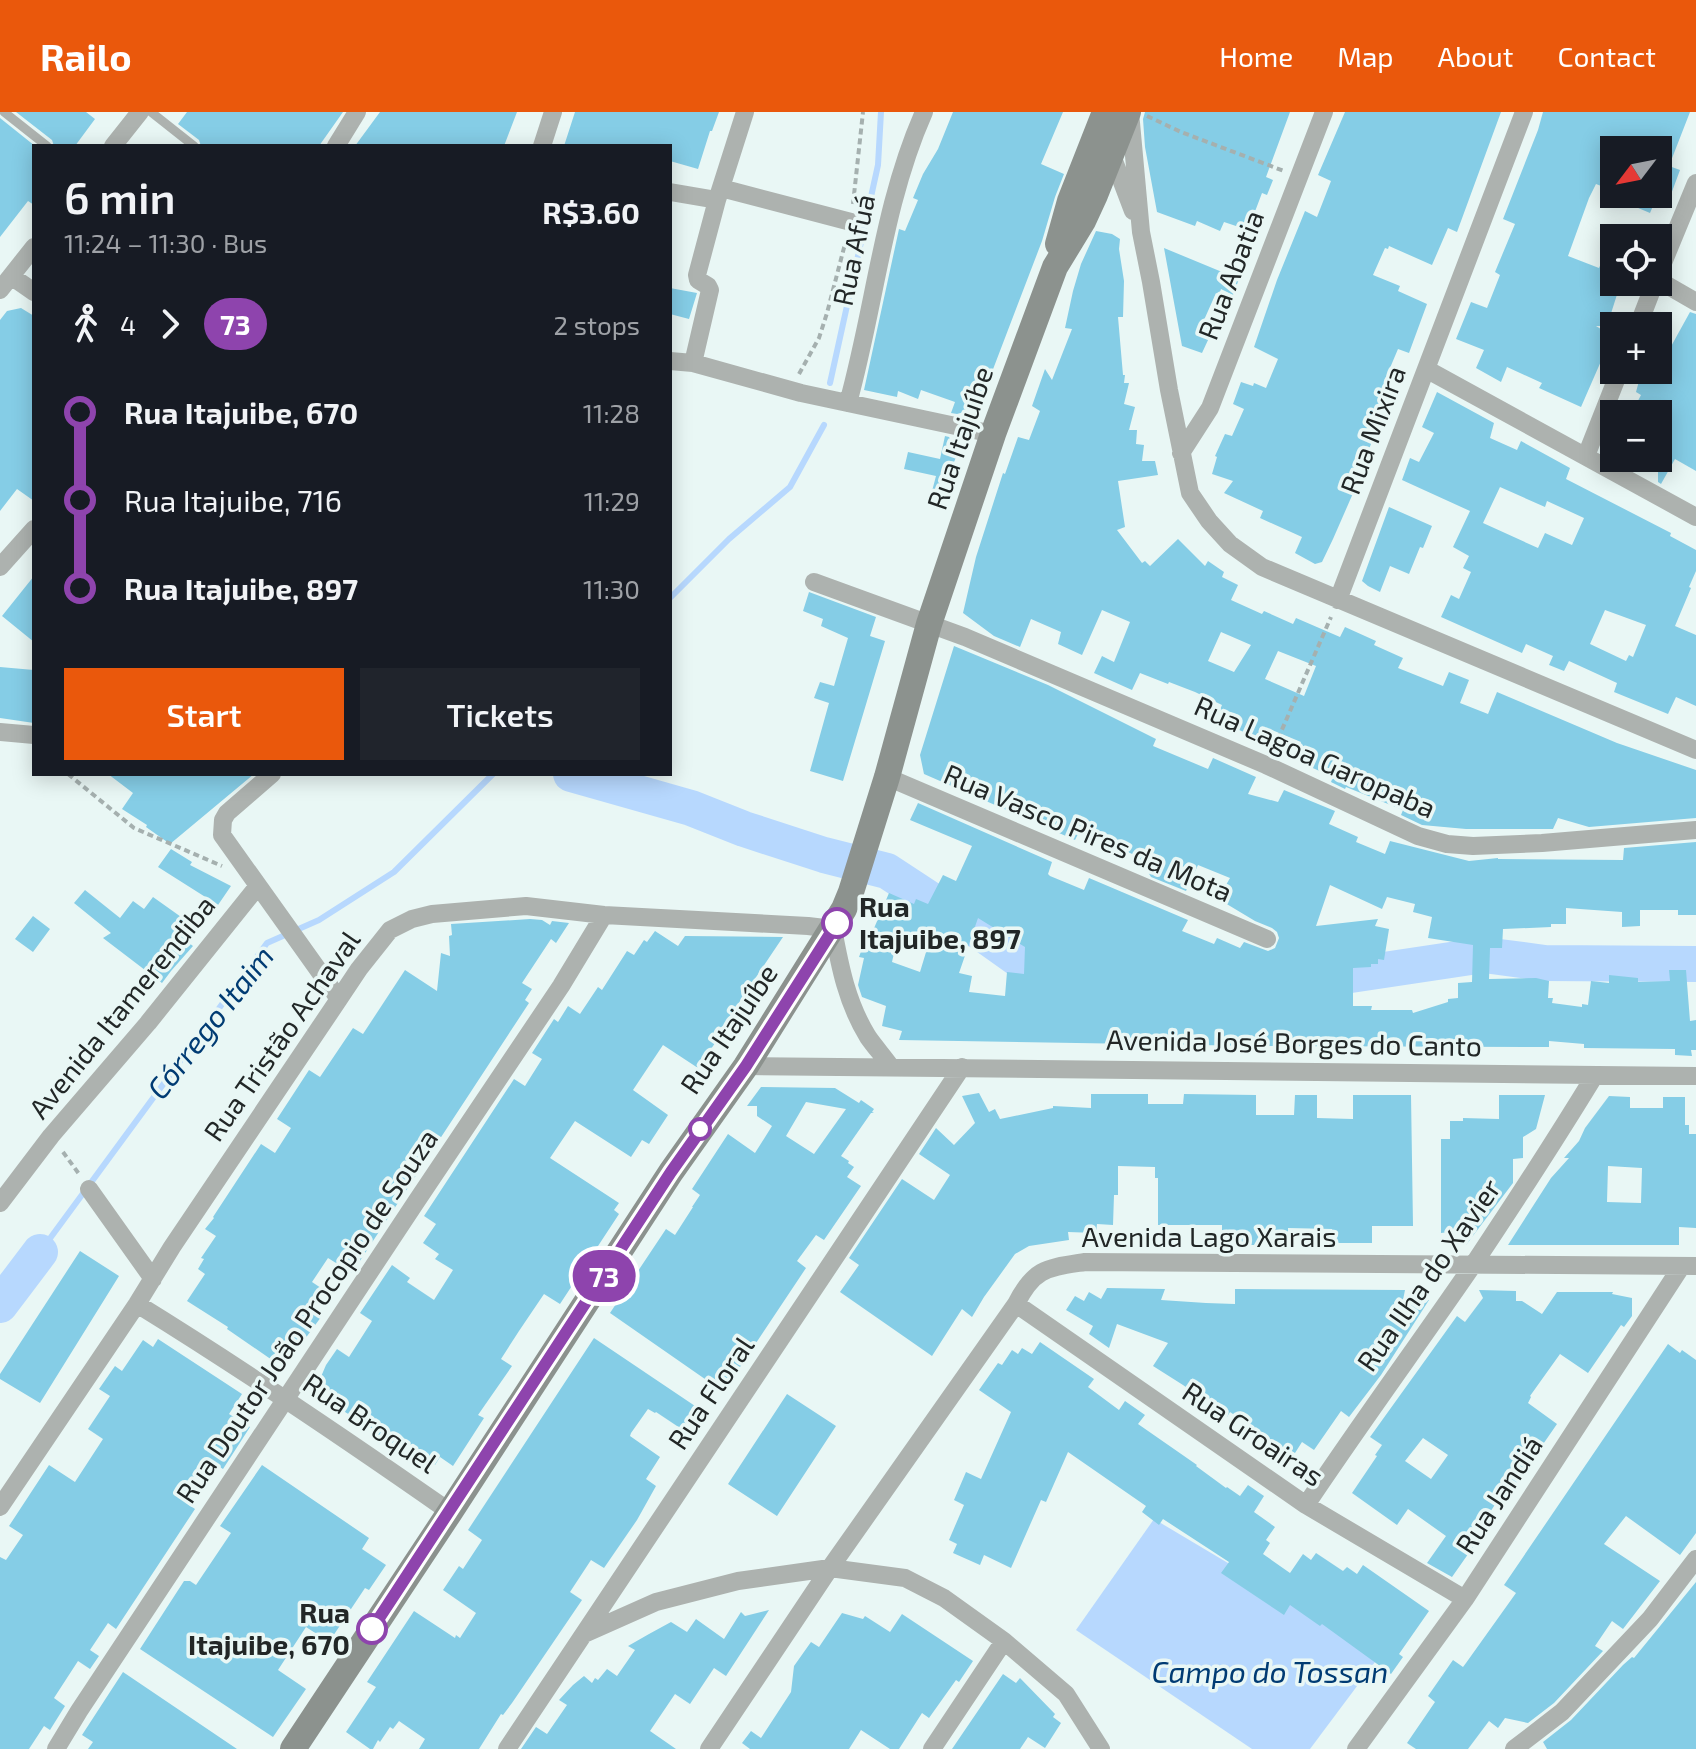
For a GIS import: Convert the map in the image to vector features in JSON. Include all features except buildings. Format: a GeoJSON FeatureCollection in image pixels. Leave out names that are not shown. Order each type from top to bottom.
{"type":"FeatureCollection","features":[{"type":"Feature","properties":{"kind":"main road","name":"Rua Itajuíbe"},"geometry":{"type":"LineString","coordinates":[[1055,267],[1066,213],[1105,112]]}},
{"type":"Feature","properties":{"kind":"main road","name":"Rua Itajuíbe"},"geometry":{"type":"LineString","coordinates":[[293,1749],[671,1172],[746,1066],[833,929],[851,892],[887,777],[929,624],[993,434],[1055,267],[1083,221],[1129,112]]}},
{"type":"Feature","properties":{"kind":"street"},"geometry":{"type":"LineString","coordinates":[[115,144],[140,112]]}},
{"type":"Feature","properties":{"kind":"street"},"geometry":{"type":"LineString","coordinates":[[337,144],[357,112]]}},
{"type":"Feature","properties":{"kind":"street"},"geometry":{"type":"LineString","coordinates":[[543,144],[553,112]]}},
{"type":"Feature","properties":{"kind":"street"},"geometry":{"type":"LineString","coordinates":[[693,363],[710,290],[698,280],[697,275],[745,112]]}},
{"type":"Feature","properties":{"kind":"street","name":"Rua Afuá"},"geometry":{"type":"LineString","coordinates":[[845,402],[865,334],[896,188],[924,112]]}},
{"type":"Feature","properties":{"kind":"street"},"geometry":{"type":"LineString","coordinates":[[1129,112],[1141,232],[1181,453],[1190,493],[1209,521],[1230,544],[1262,567],[1696,750]]}},
{"type":"Feature","properties":{"kind":"street","name":"Rua Abatia"},"geometry":{"type":"LineString","coordinates":[[1181,453],[1210,408],[1324,112]]}},
{"type":"Feature","properties":{"kind":"street","name":"Rua Mixira"},"geometry":{"type":"LineString","coordinates":[[1338,600],[1524,112]]}},
{"type":"Feature","properties":{"kind":"street"},"geometry":{"type":"LineString","coordinates":[[1111,153],[1141,232]]}},
{"type":"Feature","properties":{"kind":"street"},"geometry":{"type":"LineString","coordinates":[[1672,242],[1696,183]]}},
{"type":"Feature","properties":{"kind":"street"},"geometry":{"type":"LineString","coordinates":[[672,192],[719,194],[851,222]]}},
{"type":"Feature","properties":{"kind":"street"},"geometry":{"type":"LineString","coordinates":[[32,250],[6,283],[32,291]]}},
{"type":"Feature","properties":{"kind":"street"},"geometry":{"type":"LineString","coordinates":[[1672,288],[1696,302]]}},
{"type":"Feature","properties":{"kind":"street"},"geometry":{"type":"LineString","coordinates":[[672,361],[693,363],[795,391],[993,434]]}},
{"type":"Feature","properties":{"kind":"street"},"geometry":{"type":"LineString","coordinates":[[1426,369],[1696,517]]}},
{"type":"Feature","properties":{"kind":"street"},"geometry":{"type":"LineString","coordinates":[[1586,456],[1614,384]]}},
{"type":"Feature","properties":{"kind":"street"},"geometry":{"type":"LineString","coordinates":[[0,567],[32,531]]}},
{"type":"Feature","properties":{"kind":"street","name":"Rua Lagoa Garopaba"},"geometry":{"type":"LineString","coordinates":[[814,582],[965,637],[1266,765],[1418,836],[1447,844],[1473,846],[1696,830]]}},
{"type":"Feature","properties":{"kind":"street"},"geometry":{"type":"LineString","coordinates":[[0,732],[32,735]]}},
{"type":"Feature","properties":{"kind":"street"},"geometry":{"type":"LineString","coordinates":[[270,776],[227,813],[221,830],[224,839],[339,999]]}},
{"type":"Feature","properties":{"kind":"street","name":"Rua Vasco Pires da Mota"},"geometry":{"type":"LineString","coordinates":[[887,777],[1267,939]]}},
{"type":"Feature","properties":{"kind":"street","name":"Avenida Itamerendiba"},"geometry":{"type":"LineString","coordinates":[[0,1203],[51,1136],[148,1023],[256,883]]}},
{"type":"Feature","properties":{"kind":"street","name":"Rua Tristão Achaval"},"geometry":{"type":"LineString","coordinates":[[0,1507],[359,969],[390,930],[412,919],[432,914],[526,906],[604,915],[833,929]]}},
{"type":"Feature","properties":{"kind":"street","name":"Rua Doutor João Procopio de Souza"},"geometry":{"type":"LineString","coordinates":[[56,1749],[561,986],[604,915]]}},
{"type":"Feature","properties":{"kind":"street"},"geometry":{"type":"LineString","coordinates":[[833,929],[842,977],[854,1011],[891,1067]]}},
{"type":"Feature","properties":{"kind":"street","name":"Avenida José Borges do Canto"},"geometry":{"type":"LineString","coordinates":[[746,1066],[1696,1076]]}},
{"type":"Feature","properties":{"kind":"street","name":"Rua Floral"},"geometry":{"type":"LineString","coordinates":[[507,1749],[962,1067]]}},
{"type":"Feature","properties":{"kind":"street","name":"Rua Ilha do Xavier"},"geometry":{"type":"LineString","coordinates":[[1306,1505],[1472,1266],[1595,1075]]}},
{"type":"Feature","properties":{"kind":"street"},"geometry":{"type":"LineString","coordinates":[[89,1189],[153,1279]]}},
{"type":"Feature","properties":{"kind":"street","name":"Avenida Lago Xarais"},"geometry":{"type":"LineString","coordinates":[[709,1749],[830,1568],[1016,1304],[1026,1284],[1035,1276],[1054,1267],[1085,1262],[1688,1266]]}},
{"type":"Feature","properties":{"kind":"street","name":"Rua Jandiá"},"geometry":{"type":"LineString","coordinates":[[1356,1749],[1465,1599],[1688,1266]]}},
{"type":"Feature","properties":{"kind":"street","name":"Rua Broquel"},"geometry":{"type":"LineString","coordinates":[[137,1304],[217,1353],[450,1512]]}},
{"type":"Feature","properties":{"kind":"street","name":"Rua Groairas"},"geometry":{"type":"LineString","coordinates":[[1016,1304],[1306,1505],[1465,1599]]}},
{"type":"Feature","properties":{"kind":"street"},"geometry":{"type":"LineString","coordinates":[[1514,1749],[1562,1712],[1650,1619],[1696,1559]]}},
{"type":"Feature","properties":{"kind":"street"},"geometry":{"type":"LineString","coordinates":[[584,1634],[656,1602],[738,1581],[830,1568],[905,1578],[944,1598],[1004,1641],[1066,1694],[1101,1749]]}},
{"type":"Feature","properties":{"kind":"street"},"geometry":{"type":"LineString","coordinates":[[932,1749],[1004,1641]]}},
{"type":"Feature","properties":{"kind":"lane"},"geometry":{"type":"LineString","coordinates":[[4,112],[44,144]]}},
{"type":"Feature","properties":{"kind":"lane"},"geometry":{"type":"LineString","coordinates":[[151,112],[191,144]]}},
{"type":"Feature","properties":{"kind":"path","name":"Rua Afuá"},"geometry":{"type":"LineString","coordinates":[[795,391],[819,338],[851,222],[863,112]]}},
{"type":"Feature","properties":{"kind":"path"},"geometry":{"type":"LineString","coordinates":[[1137,112],[1299,177]]}},
{"type":"Feature","properties":{"kind":"path"},"geometry":{"type":"LineString","coordinates":[[1266,765],[1338,600]]}},
{"type":"Feature","properties":{"kind":"path"},"geometry":{"type":"LineString","coordinates":[[70,776],[134,828],[256,883]]}},
{"type":"Feature","properties":{"kind":"water","name":"Campo do Tossan"},"geometry":{"type":"Polygon","coordinates":[[[1154,1519],[1381,1654],[1310,1749],[1252,1749],[1076,1630],[1154,1519]]]}},
{"type":"Feature","properties":{"kind":"waterway"},"geometry":{"type":"LineString","coordinates":[[830,383],[878,165],[881,112]]}},
{"type":"Feature","properties":{"kind":"waterway","name":"Córrego Itaim"},"geometry":{"type":"LineString","coordinates":[[672,596],[729,539],[790,487],[824,425]]}},
{"type":"Feature","properties":{"kind":"waterway","name":"Córrego Itaim"},"geometry":{"type":"LineString","coordinates":[[40,1252],[267,943],[319,920],[394,872],[491,776]]}},
{"type":"Feature","properties":{"kind":"waterway"},"geometry":{"type":"LineString","coordinates":[[578,776],[691,808],[824,855],[887,871],[1021,961],[1069,978]]}},
{"type":"Feature","properties":{"kind":"waterway"},"geometry":{"type":"LineString","coordinates":[[1304,982],[1484,955],[1545,963],[1696,964]]}},
{"type":"Feature","properties":{"kind":"waterway"},"geometry":{"type":"LineString","coordinates":[[0,1305],[40,1252]]}},
{"type":"Feature","properties":{"kind":"bus line","name":"73"},"geometry":{"type":"LineString","coordinates":[[372,1629],[671,1172],[746,1066],[837,923]]}},
{"type":"Feature","properties":{"kind":"place","name":"Rua Itajuibe, 897"},"geometry":{"type":"Point","coordinates":[837,923]}},
{"type":"Feature","properties":{"kind":"place","name":"Rua Itajuibe, 670"},"geometry":{"type":"Point","coordinates":[372,1629]}}]}
